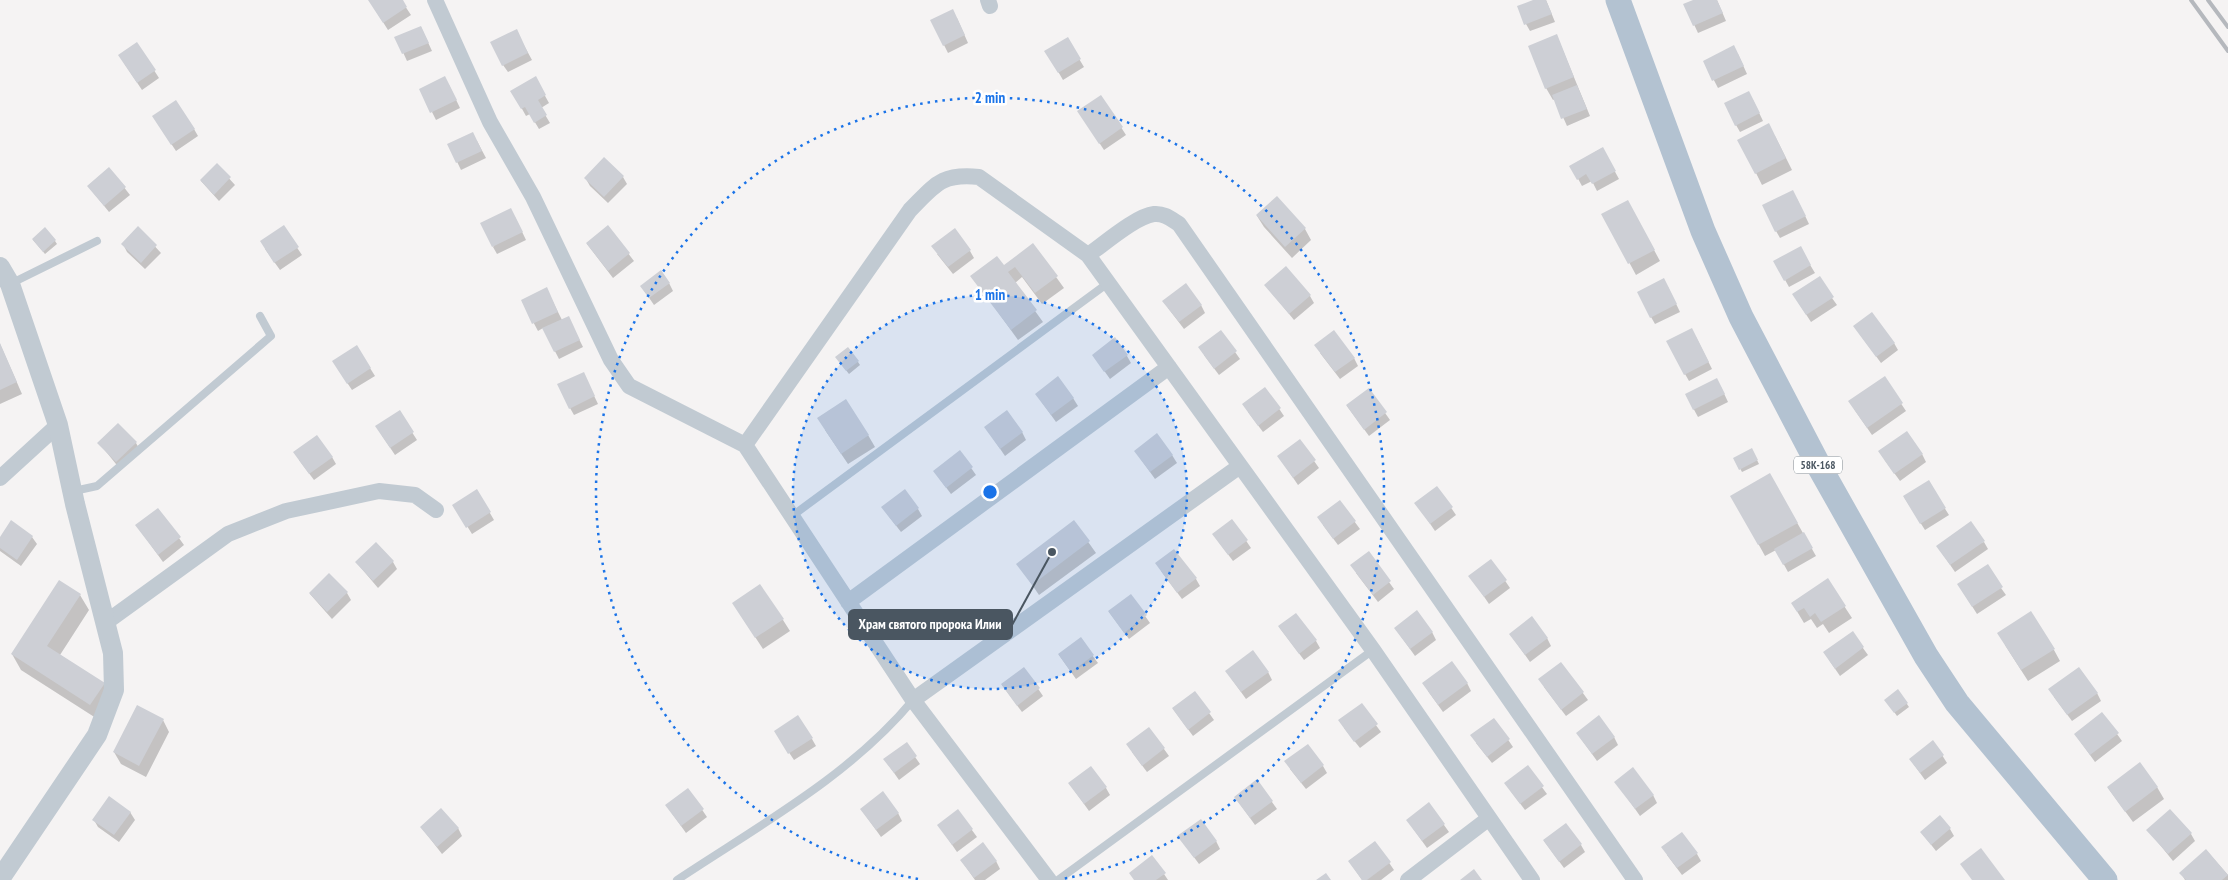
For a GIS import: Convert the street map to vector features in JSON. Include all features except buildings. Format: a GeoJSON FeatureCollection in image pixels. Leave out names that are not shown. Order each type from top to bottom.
{"type":"FeatureCollection","features":[{"type":"Feature","properties":{"kind":"main road","name":"58К-168"},"geometry":{"type":"LineString","coordinates":[[1618,0],[1703,231],[1741,317],[1820,468],[1926,656],[1957,703],[2105,880]]}},
{"type":"Feature","properties":{"kind":"street"},"geometry":{"type":"LineString","coordinates":[[435,0],[490,122],[533,197],[611,360],[629,386],[744,445],[913,700],[1049,880]]}},
{"type":"Feature","properties":{"kind":"street"},"geometry":{"type":"LineString","coordinates":[[744,445],[910,210],[939,181],[961,175],[979,177],[1088,255],[1373,650],[1488,819],[1532,880]]}},
{"type":"Feature","properties":{"kind":"street"},"geometry":{"type":"LineString","coordinates":[[1088,255],[1139,221],[1154,214],[1166,216],[1179,224],[1635,880]]}},
{"type":"Feature","properties":{"kind":"street"},"geometry":{"type":"LineString","coordinates":[[0,880],[97,735],[114,690],[113,653],[72,492],[58,425],[5,276]]}},
{"type":"Feature","properties":{"kind":"street"},"geometry":{"type":"LineString","coordinates":[[848,602],[1169,367]]}},
{"type":"Feature","properties":{"kind":"street"},"geometry":{"type":"LineString","coordinates":[[0,478],[58,425]]}},
{"type":"Feature","properties":{"kind":"street"},"geometry":{"type":"LineString","coordinates":[[913,700],[1240,466]]}},
{"type":"Feature","properties":{"kind":"street"},"geometry":{"type":"LineString","coordinates":[[106,623],[228,534],[286,511],[379,491],[415,494],[436,510]]}},
{"type":"Feature","properties":{"kind":"street"},"geometry":{"type":"LineString","coordinates":[[1408,880],[1488,819]]}},
{"type":"Feature","properties":{"kind":"lane"},"geometry":{"type":"LineString","coordinates":[[5,276],[97,241]]}},
{"type":"Feature","properties":{"kind":"lane"},"geometry":{"type":"LineString","coordinates":[[792,516],[1108,282]]}},
{"type":"Feature","properties":{"kind":"lane"},"geometry":{"type":"LineString","coordinates":[[72,492],[97,486],[271,336],[260,316]]}},
{"type":"Feature","properties":{"kind":"lane"},"geometry":{"type":"LineString","coordinates":[[1058,880],[1373,650]]}},
{"type":"Feature","properties":{"kind":"lane"},"geometry":{"type":"LineString","coordinates":[[677,880],[826,779],[892,725],[913,700]]}},
{"type":"Feature","properties":{"kind":"railway"},"geometry":{"type":"LineString","coordinates":[[2191,0],[2228,51]]}},
{"type":"Feature","properties":{"kind":"railway"},"geometry":{"type":"LineString","coordinates":[[2208,0],[2228,27]]}},
{"type":"Feature","properties":{"kind":"place","name":"Храм святого пророка Илии"},"geometry":{"type":"Point","coordinates":[1052,552]}}]}
